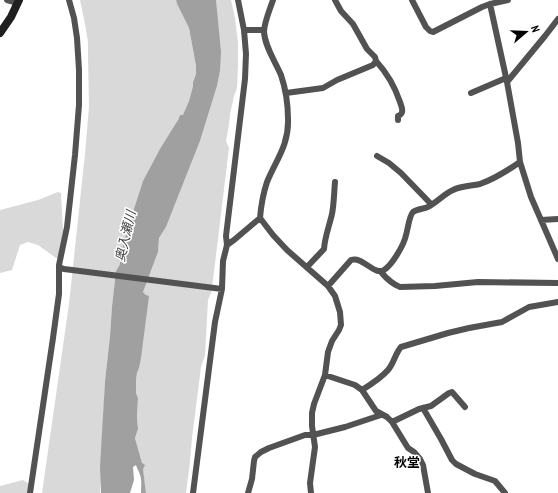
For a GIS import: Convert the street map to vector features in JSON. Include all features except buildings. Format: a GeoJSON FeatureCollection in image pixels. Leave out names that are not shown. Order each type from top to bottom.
{"type":"FeatureCollection","features":[{"type":"Feature","properties":{"kind":"main road"},"geometry":{"type":"LineString","coordinates":[[0,33],[11,17],[19,1]]}},
{"type":"Feature","properties":{"kind":"street"},"geometry":{"type":"LineString","coordinates":[[7,0],[19,1]]}},
{"type":"Feature","properties":{"kind":"street"},"geometry":{"type":"LineString","coordinates":[[30,493],[59,294],[79,105],[80,70],[77,38],[69,0]]}},
{"type":"Feature","properties":{"kind":"street"},"geometry":{"type":"LineString","coordinates":[[194,493],[223,261],[227,245],[226,236],[245,79],[246,54],[244,30],[238,0]]}},
{"type":"Feature","properties":{"kind":"street"},"geometry":{"type":"LineString","coordinates":[[273,0],[264,30],[266,42],[286,93],[288,122],[285,144],[267,183],[261,205],[260,218],[287,250],[328,286],[335,296],[341,321],[339,330],[332,341],[328,352],[325,374],[314,404],[312,420],[315,447],[310,483],[311,493]]}},
{"type":"Feature","properties":{"kind":"street"},"geometry":{"type":"LineString","coordinates":[[335,0],[341,11],[353,24],[367,49],[375,57],[376,61],[390,80],[397,93],[403,110],[398,116],[398,120]]}},
{"type":"Feature","properties":{"kind":"street"},"geometry":{"type":"LineString","coordinates":[[412,0],[426,27],[432,32],[482,7],[508,0]]}},
{"type":"Feature","properties":{"kind":"street"},"geometry":{"type":"LineString","coordinates":[[490,4],[507,80],[520,162],[531,197],[558,259]]}},
{"type":"Feature","properties":{"kind":"street"},"geometry":{"type":"LineString","coordinates":[[471,93],[507,80],[558,19]]}},
{"type":"Feature","properties":{"kind":"street"},"geometry":{"type":"LineString","coordinates":[[244,30],[264,30]]}},
{"type":"Feature","properties":{"kind":"street"},"geometry":{"type":"LineString","coordinates":[[286,93],[323,88],[337,80],[373,65],[376,61]]}},
{"type":"Feature","properties":{"kind":"street"},"geometry":{"type":"LineString","coordinates":[[377,156],[389,163],[401,173],[431,204]]}},
{"type":"Feature","properties":{"kind":"street"},"geometry":{"type":"LineString","coordinates":[[381,272],[392,262],[403,243],[413,212],[428,207],[452,190],[491,180],[520,162]]}},
{"type":"Feature","properties":{"kind":"street"},"geometry":{"type":"LineString","coordinates":[[307,267],[324,249],[325,238],[335,200],[336,182]]}},
{"type":"Feature","properties":{"kind":"street"},"geometry":{"type":"LineString","coordinates":[[227,245],[260,218]]}},
{"type":"Feature","properties":{"kind":"street"},"geometry":{"type":"LineString","coordinates":[[541,220],[558,219]]}},
{"type":"Feature","properties":{"kind":"street"},"geometry":{"type":"LineString","coordinates":[[328,286],[351,260],[355,259],[381,272],[386,278],[400,287],[435,286],[478,282],[558,282]]}},
{"type":"Feature","properties":{"kind":"street"},"geometry":{"type":"LineString","coordinates":[[62,268],[220,289]]}},
{"type":"Feature","properties":{"kind":"street"},"geometry":{"type":"LineString","coordinates":[[362,390],[387,371],[401,347],[455,331],[502,322],[529,306],[558,302]]}},
{"type":"Feature","properties":{"kind":"street"},"geometry":{"type":"LineString","coordinates":[[325,374],[355,385],[362,390],[376,411],[387,417],[392,422],[408,448],[420,459],[423,465],[428,493]]}},
{"type":"Feature","properties":{"kind":"street"},"geometry":{"type":"LineString","coordinates":[[392,422],[430,406],[452,392],[465,407]]}},
{"type":"Feature","properties":{"kind":"street"},"geometry":{"type":"LineString","coordinates":[[423,408],[452,460],[456,464],[475,474],[495,481],[505,493]]}},
{"type":"Feature","properties":{"kind":"street"},"geometry":{"type":"LineString","coordinates":[[248,493],[252,479],[255,457],[261,452],[305,435],[313,435],[352,425],[382,415]]}},
{"type":"Feature","properties":{"kind":"shaded area"},"geometry":{"type":"Polygon","coordinates":[[[80,0],[176,0],[189,28],[196,66],[196,74],[189,101],[183,116],[180,115],[120,257],[120,264],[116,271],[105,381],[100,493],[42,493],[69,304],[89,106],[88,42],[80,0]]]}},
{"type":"Feature","properties":{"kind":"shaded area"},"geometry":{"type":"Polygon","coordinates":[[[176,0],[216,0],[221,52],[220,71],[217,86],[200,141],[166,227],[159,238],[158,252],[143,292],[149,296],[141,358],[136,380],[136,393],[138,398],[138,429],[135,438],[142,463],[145,465],[143,469],[146,493],[141,493],[141,479],[136,465],[133,467],[134,480],[130,493],[101,493],[100,467],[105,381],[116,271],[120,264],[120,257],[128,228],[143,181],[180,115],[183,115],[189,101],[196,74],[196,66],[189,28],[176,0]]]}},
{"type":"Feature","properties":{"kind":"shaded area"},"geometry":{"type":"Polygon","coordinates":[[[216,0],[231,0],[238,43],[237,88],[230,114],[226,141],[229,148],[213,280],[211,293],[208,300],[205,355],[201,367],[186,493],[146,493],[142,463],[135,438],[138,429],[138,398],[136,393],[136,380],[139,368],[146,295],[143,292],[158,252],[159,238],[166,227],[200,141],[217,86],[220,71],[216,0]]]}},
{"type":"Feature","properties":{"kind":"shaded area"},"geometry":{"type":"Polygon","coordinates":[[[58,192],[61,193],[63,231],[59,258],[56,258],[38,245],[28,242],[20,245],[12,270],[0,273],[0,210],[38,200],[58,192]]]}},
{"type":"Feature","properties":{"kind":"shaded area"},"geometry":{"type":"Polygon","coordinates":[[[23,480],[29,484],[28,493],[0,493],[0,486],[23,480]]]}},
{"type":"Feature","properties":{"kind":"district","name":"秋堂"},"geometry":{"type":"Point","coordinates":[407,462]}},
{"type":"Feature","properties":{"kind":"water label","name":"奥入瀬川"},"geometry":{"type":"Point","coordinates":[125,236]}}]}
